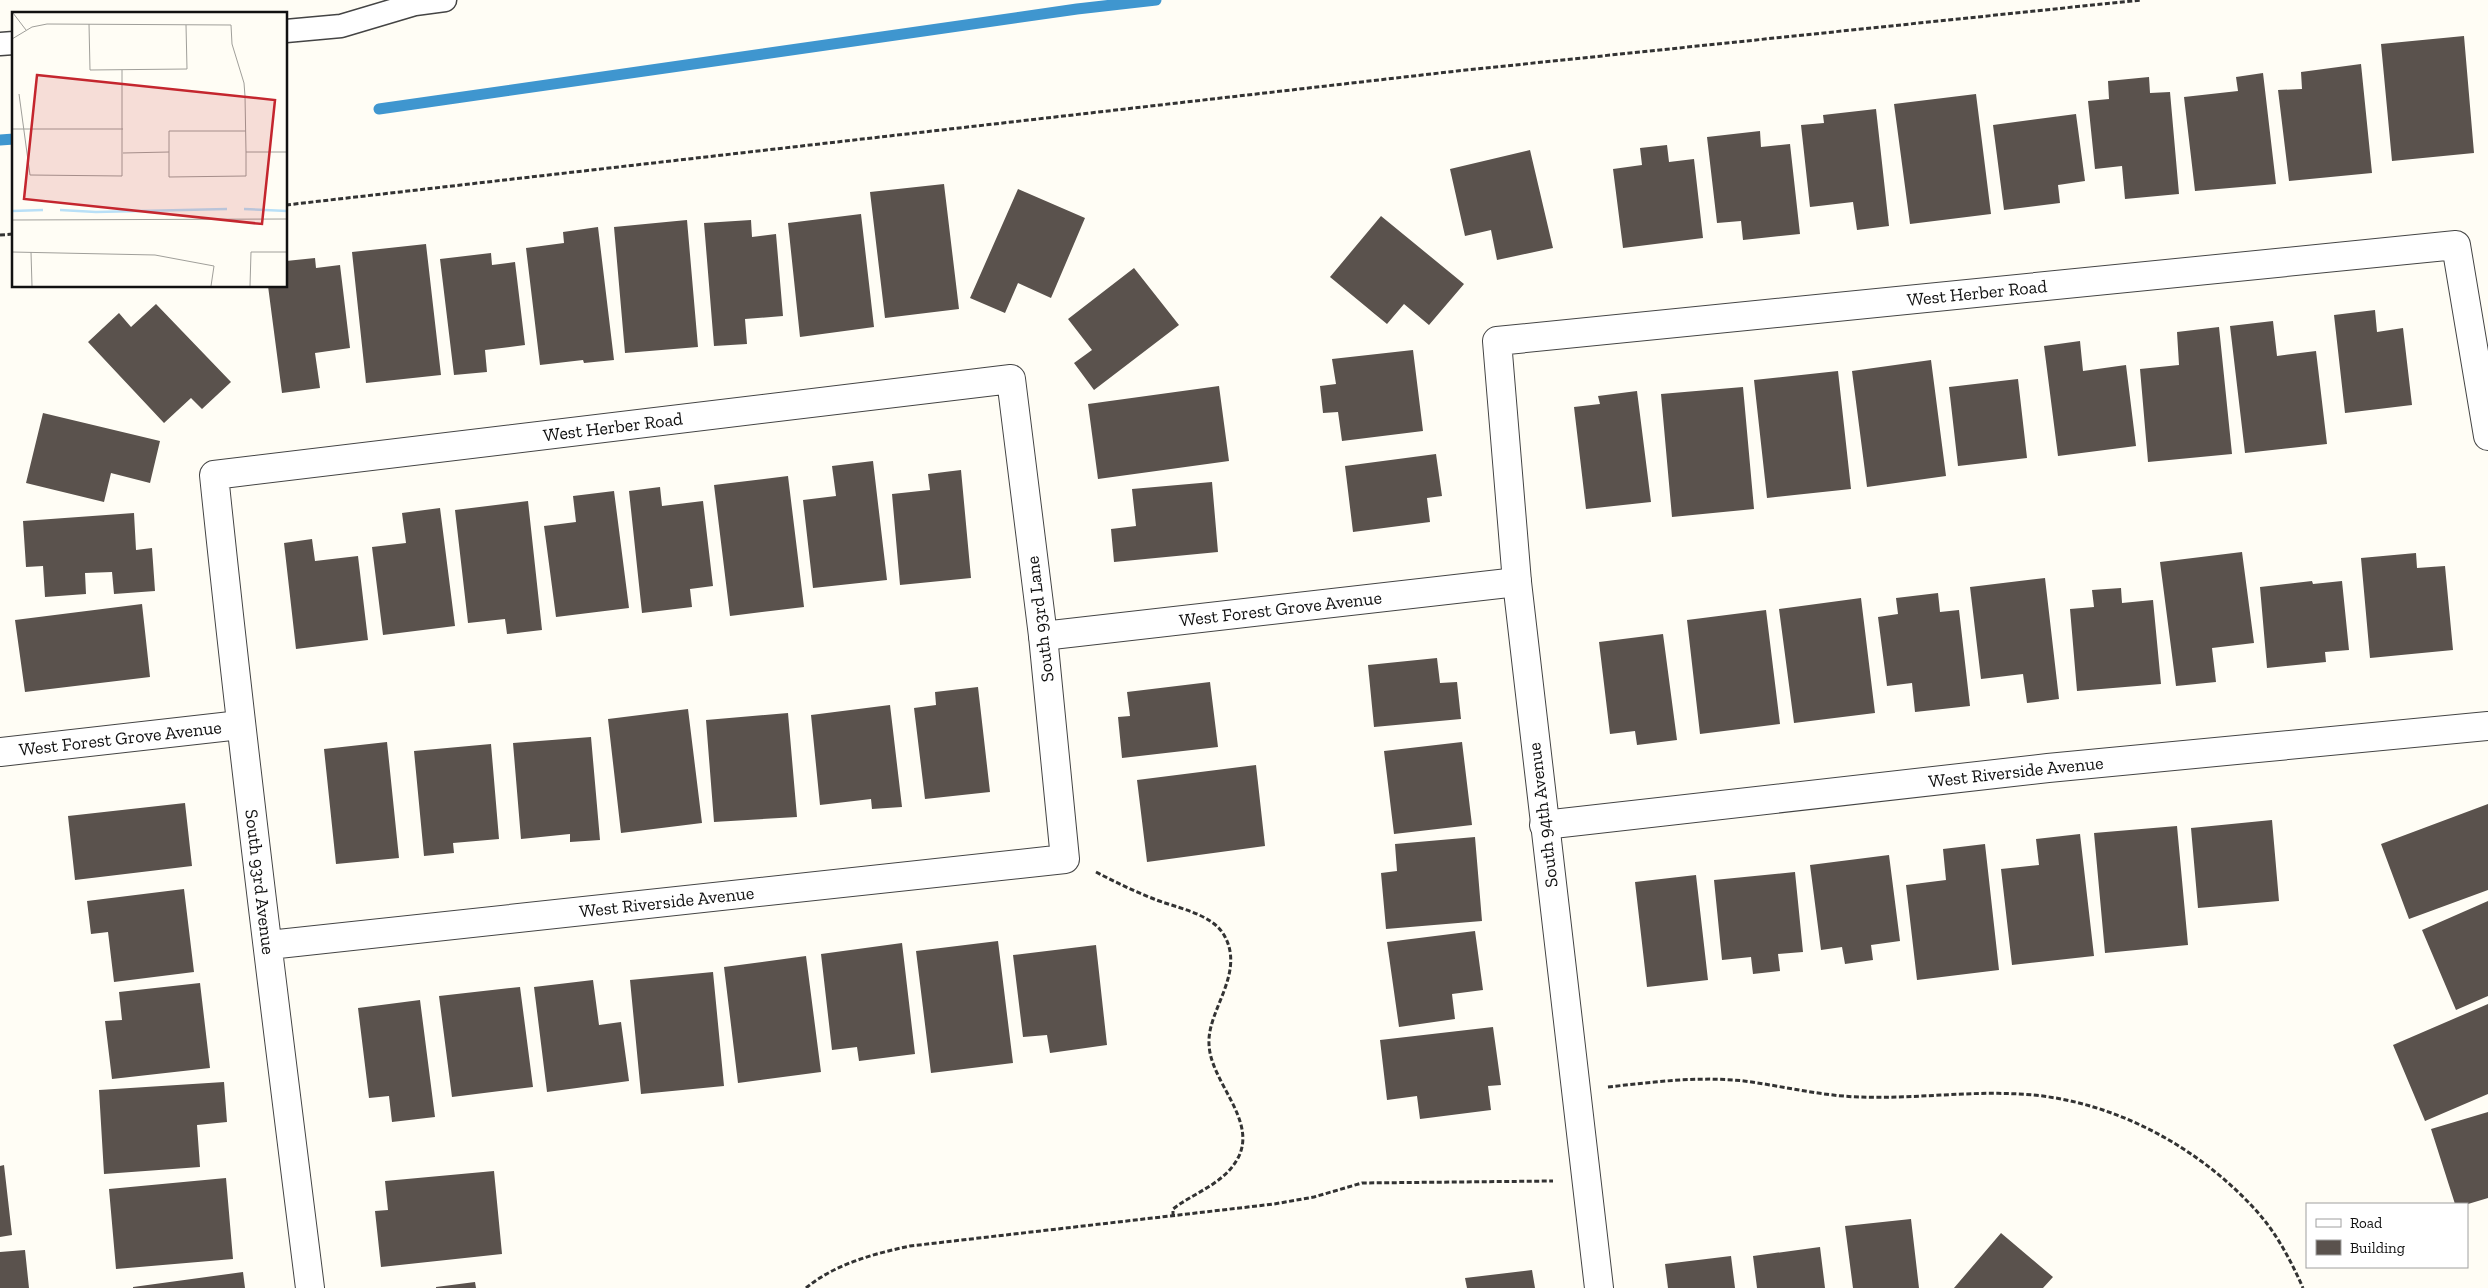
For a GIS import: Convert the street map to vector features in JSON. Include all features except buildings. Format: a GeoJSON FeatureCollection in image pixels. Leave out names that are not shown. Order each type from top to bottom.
{"type":"FeatureCollection","features":[{"type":"Feature","properties":{"kind":"street","name":"West Herber Road"},"geometry":{"type":"LineString","coordinates":[[1497,341],[2456,245],[2488,436]]}},
{"type":"Feature","properties":{"kind":"street","name":"South 94th Avenue"},"geometry":{"type":"LineString","coordinates":[[1497,341],[1517,582],[1599,1288]]}},
{"type":"Feature","properties":{"kind":"street","name":"West Herber Road"},"geometry":{"type":"LineString","coordinates":[[214,475],[1011,379]]}},
{"type":"Feature","properties":{"kind":"street","name":"South 93rd Lane"},"geometry":{"type":"LineString","coordinates":[[1011,379],[1043,636],[1065,859]]}},
{"type":"Feature","properties":{"kind":"street","name":"South 93rd Avenue"},"geometry":{"type":"LineString","coordinates":[[214,475],[240,725],[269,945],[310,1288]]}},
{"type":"Feature","properties":{"kind":"street","name":"West Forest Grove Avenue"},"geometry":{"type":"LineString","coordinates":[[1043,636],[1517,582]]}},
{"type":"Feature","properties":{"kind":"street","name":"West Forest Grove Avenue"},"geometry":{"type":"LineString","coordinates":[[0,752],[240,725]]}},
{"type":"Feature","properties":{"kind":"street","name":"West Riverside Avenue"},"geometry":{"type":"LineString","coordinates":[[1544,825],[2048,768],[2488,726]]}},
{"type":"Feature","properties":{"kind":"street","name":"West Riverside Avenue"},"geometry":{"type":"LineString","coordinates":[[269,945],[1065,859]]}},
{"type":"Feature","properties":{"kind":"lane"},"geometry":{"type":"LineString","coordinates":[[288,31],[341,26],[415,4],[445,0]]}},
{"type":"Feature","properties":{"kind":"path"},"geometry":{"type":"LineString","coordinates":[[288,204],[1457,71],[2141,0]]}},
{"type":"Feature","properties":{"kind":"path"},"geometry":{"type":"LineString","coordinates":[[1065,859],[1142,894],[1210,921],[1224,934],[1231,958],[1224,996],[1212,1025],[1209,1044],[1212,1059],[1239,1120],[1242,1142],[1238,1158],[1224,1176],[1173,1209],[1173,1217]]}},
{"type":"Feature","properties":{"kind":"path"},"geometry":{"type":"LineString","coordinates":[[1575,1090],[1702,1079],[1743,1081],[1814,1093],[1859,1097],[2021,1094],[2085,1104],[2152,1131],[2204,1161],[2260,1215],[2291,1262],[2303,1288]]}},
{"type":"Feature","properties":{"kind":"path"},"geometry":{"type":"LineString","coordinates":[[806,1288],[817,1279],[843,1265],[879,1252],[910,1246],[1173,1217],[1314,1197],[1362,1183],[1536,1182],[1586,1178]]}},
{"type":"Feature","properties":{"kind":"waterway"},"geometry":{"type":"LineString","coordinates":[[379,109],[1077,9],[1156,0]]}},
{"type":"Feature","properties":{"kind":"waterway"},"geometry":{"type":"LineString","coordinates":[[0,140],[12,139]]}}]}
